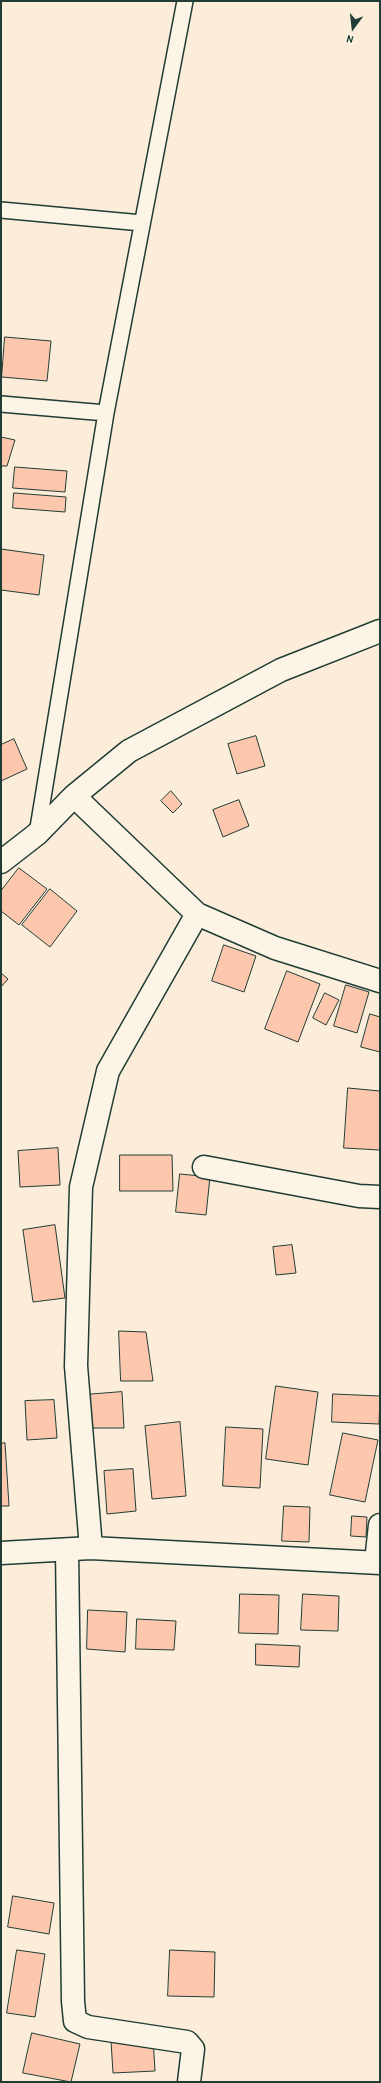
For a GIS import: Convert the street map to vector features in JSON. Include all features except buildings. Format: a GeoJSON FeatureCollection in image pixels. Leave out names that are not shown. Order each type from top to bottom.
{"type":"FeatureCollection","features":[{"type":"Feature","properties":{"kind":"street"},"geometry":{"type":"LineString","coordinates":[[1,862],[37,834],[74,796],[129,751],[282,670],[380,630]]}},
{"type":"Feature","properties":{"kind":"street"},"geometry":{"type":"LineString","coordinates":[[74,796],[197,914],[275,948],[380,981]]}},
{"type":"Feature","properties":{"kind":"street"},"geometry":{"type":"LineString","coordinates":[[92,1548],[76,1366],[81,1187],[108,1071],[197,914]]}},
{"type":"Feature","properties":{"kind":"street"},"geometry":{"type":"LineString","coordinates":[[204,1166],[359,1196],[380,1197]]}},
{"type":"Feature","properties":{"kind":"street"},"geometry":{"type":"LineString","coordinates":[[1,1553],[92,1548],[378,1563],[380,1525]]}},
{"type":"Feature","properties":{"kind":"street"},"geometry":{"type":"LineString","coordinates":[[67,1550],[73,2001],[75,2020],[88,2028],[187,2042],[193,2049],[189,2082]]}},
{"type":"Feature","properties":{"kind":"lane"},"geometry":{"type":"LineString","coordinates":[[37,834],[106,414],[185,1]]}},
{"type":"Feature","properties":{"kind":"lane"},"geometry":{"type":"LineString","coordinates":[[1,210],[142,223]]}},
{"type":"Feature","properties":{"kind":"lane"},"geometry":{"type":"LineString","coordinates":[[1,404],[106,414]]}}]}
